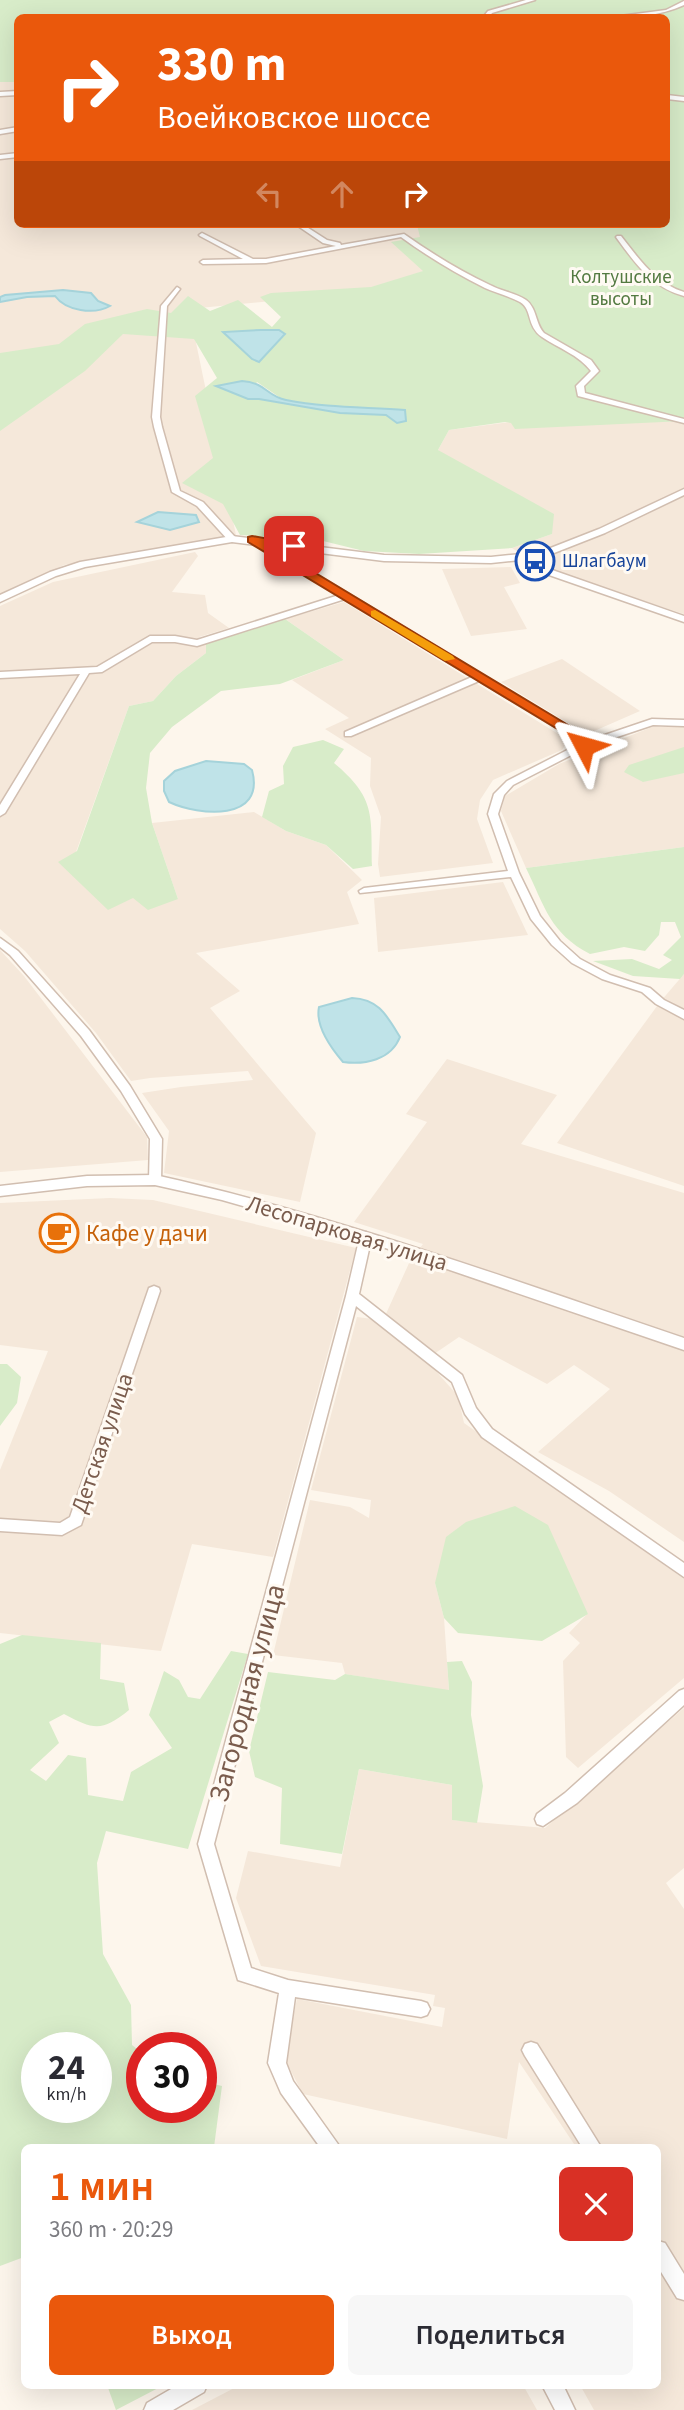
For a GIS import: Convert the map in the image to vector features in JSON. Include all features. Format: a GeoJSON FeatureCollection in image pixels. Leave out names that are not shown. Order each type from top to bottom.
{"type":"FeatureCollection","features":[{"type":"Feature","properties":{"kind":"street"},"geometry":{"type":"LineString","coordinates":[[486,14],[532,0]]}},
{"type":"Feature","properties":{"kind":"street"},"geometry":{"type":"LineString","coordinates":[[641,14],[667,11],[684,3]]}},
{"type":"Feature","properties":{"kind":"street"},"geometry":{"type":"LineString","coordinates":[[304,228],[326,242],[348,244]]}},
{"type":"Feature","properties":{"kind":"street"},"geometry":{"type":"LineString","coordinates":[[202,235],[253,262]]}},
{"type":"Feature","properties":{"kind":"street"},"geometry":{"type":"LineString","coordinates":[[203,262],[253,262],[317,253],[348,244],[402,235],[427,253],[488,288],[525,302],[533,312],[535,327],[542,334],[588,362],[594,371],[580,386],[581,394],[684,421]]}},
{"type":"Feature","properties":{"kind":"street"},"geometry":{"type":"LineString","coordinates":[[619,237],[648,275],[670,292],[684,294]]}},
{"type":"Feature","properties":{"kind":"street"},"geometry":{"type":"LineString","coordinates":[[177,289],[164,306],[156,417],[158,434],[172,472],[176,492],[200,504],[232,538]]}},
{"type":"Feature","properties":{"kind":"street"},"geometry":{"type":"LineString","coordinates":[[0,599],[53,574],[83,564],[232,538],[384,558],[521,558],[551,551],[602,531],[684,492]]}},
{"type":"Feature","properties":{"kind":"street"},"geometry":{"type":"LineString","coordinates":[[252,540],[582,739],[584,746]]}},
{"type":"Feature","properties":{"kind":"street"},"geometry":{"type":"LineString","coordinates":[[521,558],[532,566],[684,619]]}},
{"type":"Feature","properties":{"kind":"street"},"geometry":{"type":"LineString","coordinates":[[0,675],[99,670],[150,639],[175,639],[197,643],[345,596]]}},
{"type":"Feature","properties":{"kind":"street"},"geometry":{"type":"LineString","coordinates":[[0,813],[86,671]]}},
{"type":"Feature","properties":{"kind":"street"},"geometry":{"type":"LineString","coordinates":[[348,734],[479,677]]}},
{"type":"Feature","properties":{"kind":"street"},"geometry":{"type":"LineString","coordinates":[[684,723],[652,722],[584,746],[525,774],[499,793],[493,814],[514,873],[536,917],[556,943],[576,961],[606,977],[646,990],[660,1002],[684,1015]]}},
{"type":"Feature","properties":{"kind":"street"},"geometry":{"type":"LineString","coordinates":[[364,891],[514,873]]}},
{"type":"Feature","properties":{"kind":"street"},"geometry":{"type":"LineString","coordinates":[[0,941],[14,953],[85,1033],[125,1090],[156,1139],[155,1180]]}},
{"type":"Feature","properties":{"kind":"street","name":"Лесопарковая улица"},"geometry":{"type":"LineString","coordinates":[[0,1191],[87,1181],[155,1180],[222,1195],[366,1236],[684,1344]]}},
{"type":"Feature","properties":{"kind":"street","name":"Загородная улица"},"geometry":{"type":"LineString","coordinates":[[366,1236],[206,1844],[244,1974],[288,1988],[421,2009]]}},
{"type":"Feature","properties":{"kind":"street","name":"Детская улица"},"geometry":{"type":"LineString","coordinates":[[0,1525],[62,1529],[76,1521],[154,1291]]}},
{"type":"Feature","properties":{"kind":"street"},"geometry":{"type":"LineString","coordinates":[[352,1296],[457,1379],[470,1410],[487,1433],[684,1571]]}},
{"type":"Feature","properties":{"kind":"street"},"geometry":{"type":"LineString","coordinates":[[543,1819],[571,1798],[684,1696]]}},
{"type":"Feature","properties":{"kind":"street"},"geometry":{"type":"LineString","coordinates":[[288,1988],[278,2063],[287,2087],[329,2144]]}},
{"type":"Feature","properties":{"kind":"street"},"geometry":{"type":"LineString","coordinates":[[530,2050],[590,2144]]}},
{"type":"Feature","properties":{"kind":"street"},"geometry":{"type":"LineString","coordinates":[[661,2255],[684,2291]]}},
{"type":"Feature","properties":{"kind":"street"},"geometry":{"type":"LineString","coordinates":[[154,2410],[190,2389]]}},
{"type":"Feature","properties":{"kind":"street"},"geometry":{"type":"LineString","coordinates":[[554,2389],[565,2410]]}},
{"type":"Feature","properties":{"kind":"shaded area"},"geometry":{"type":"Polygon","coordinates":[[[14,79],[14,228],[420,228],[424,271],[364,292],[189,309],[236,535],[64,565],[0,596],[0,80],[14,79]]]}},
{"type":"Feature","properties":{"kind":"shaded area"},"geometry":{"type":"Polygon","coordinates":[[[684,421],[684,614],[542,568],[512,548],[552,534],[438,450],[449,430],[510,422],[684,421]]]}},
{"type":"Feature","properties":{"kind":"shaded area"},"geometry":{"type":"Polygon","coordinates":[[[195,552],[198,556],[172,592],[205,595],[208,613],[229,628],[199,637],[206,643],[206,653],[176,676],[153,701],[129,706],[76,852],[134,898],[178,899],[152,823],[254,812],[286,831],[326,845],[362,880],[347,892],[359,924],[196,953],[240,991],[210,1008],[316,1133],[300,1202],[164,1173],[169,1131],[142,1093],[253,1080],[248,1071],[131,1081],[96,1033],[25,951],[0,929],[0,606],[53,582],[195,552]]]}},
{"type":"Feature","properties":{"kind":"shaded area"},"geometry":{"type":"Polygon","coordinates":[[[511,567],[520,583],[504,587],[527,629],[471,636],[442,569],[511,567]]]}},
{"type":"Feature","properties":{"kind":"shaded area"},"geometry":{"type":"Polygon","coordinates":[[[344,602],[560,735],[566,744],[562,750],[493,780],[480,800],[477,819],[493,863],[380,877],[378,864],[381,817],[370,786],[371,758],[325,729],[349,718],[292,680],[344,660],[285,619],[344,602]]]}},
{"type":"Feature","properties":{"kind":"shaded area"},"geometry":{"type":"Polygon","coordinates":[[[562,659],[640,711],[592,732],[581,731],[501,682],[562,659]]]}},
{"type":"Feature","properties":{"kind":"shaded area"},"geometry":{"type":"Polygon","coordinates":[[[652,727],[684,727],[684,847],[526,868],[501,811],[505,796],[559,764],[652,727]]]}},
{"type":"Feature","properties":{"kind":"shaded area"},"geometry":{"type":"Polygon","coordinates":[[[503,882],[528,935],[378,952],[374,898],[503,882]]]}},
{"type":"Feature","properties":{"kind":"shaded area"},"geometry":{"type":"Polygon","coordinates":[[[0,950],[24,976],[147,1137],[148,1160],[0,1172],[0,950]]]}},
{"type":"Feature","properties":{"kind":"shaded area"},"geometry":{"type":"Polygon","coordinates":[[[684,974],[684,1186],[557,1143],[660,1002],[684,974]]]}},
{"type":"Feature","properties":{"kind":"shaded area"},"geometry":{"type":"Polygon","coordinates":[[[447,1059],[557,1095],[521,1144],[684,1193],[684,1542],[609,1491],[538,1452],[610,1389],[574,1365],[547,1384],[459,1337],[434,1354],[385,1316],[410,1261],[423,1244],[354,1222],[427,1122],[406,1114],[447,1059]]]}},
{"type":"Feature","properties":{"kind":"shaded area"},"geometry":{"type":"Polygon","coordinates":[[[110,1198],[153,1200],[356,1248],[273,1557],[192,1544],[161,1651],[0,1633],[0,1470],[48,1351],[0,1345],[0,1203],[110,1198]]]}},
{"type":"Feature","properties":{"kind":"shaded area"},"geometry":{"type":"Polygon","coordinates":[[[357,1317],[373,1319],[435,1370],[458,1396],[464,1423],[684,1579],[684,1678],[578,1768],[566,1757],[563,1661],[580,1643],[569,1633],[588,1613],[435,1583],[444,1618],[449,1691],[345,1674],[342,1663],[273,1655],[310,1500],[350,1507],[369,1518],[371,1500],[311,1490],[357,1317]]]}},
{"type":"Feature","properties":{"kind":"shaded area"},"geometry":{"type":"Polygon","coordinates":[[[684,1708],[684,1868],[666,1883],[684,1909],[684,2410],[594,2410],[582,2389],[661,2389],[661,2144],[574,2144],[519,2062],[507,2139],[303,2094],[284,2058],[297,1999],[442,2027],[445,2008],[433,2006],[435,1995],[261,1966],[236,1898],[248,1851],[340,1867],[359,1769],[452,1785],[452,1820],[545,1828],[684,1708]]]}},
{"type":"Feature","properties":{"kind":"shaded area"},"geometry":{"type":"Polygon","coordinates":[[[232,2389],[525,2389],[537,2410],[192,2410],[232,2389]]]}},
{"type":"Feature","properties":{"kind":"green space","name":"Колтушские высоты"},"geometry":{"type":"Polygon","coordinates":[[[0,0],[684,0],[684,421],[515,429],[511,423],[505,422],[449,430],[438,450],[554,514],[552,534],[512,548],[419,554],[364,551],[319,540],[240,535],[223,504],[182,483],[213,458],[195,396],[217,378],[194,339],[123,334],[85,371],[0,431],[0,353],[59,344],[85,324],[147,309],[171,313],[188,296],[210,311],[238,300],[272,327],[281,317],[260,297],[271,293],[371,287],[423,271],[391,242],[420,237],[418,228],[670,228],[670,14],[14,14],[14,82],[0,82],[0,0]],[[279,330],[224,332],[259,362],[285,335],[279,330]],[[257,382],[248,399],[340,413],[386,415],[406,420],[405,410],[342,409],[282,399],[257,382]]]}},
{"type":"Feature","properties":{"kind":"green space"},"geometry":{"type":"Polygon","coordinates":[[[285,619],[344,660],[280,684],[221,691],[172,727],[150,753],[146,788],[152,823],[178,899],[148,910],[133,898],[108,910],[58,862],[77,851],[129,706],[153,701],[176,676],[206,653],[206,643],[285,619]]]}},
{"type":"Feature","properties":{"kind":"green space"},"geometry":{"type":"Polygon","coordinates":[[[323,740],[344,749],[334,763],[358,787],[368,808],[372,833],[372,866],[353,869],[326,845],[286,831],[262,817],[269,791],[284,784],[283,766],[293,747],[323,740]]]}},
{"type":"Feature","properties":{"kind":"green space"},"geometry":{"type":"Polygon","coordinates":[[[684,747],[684,773],[643,782],[624,772],[629,765],[684,747]]]}},
{"type":"Feature","properties":{"kind":"green space"},"geometry":{"type":"Polygon","coordinates":[[[684,847],[684,974],[680,979],[633,976],[593,961],[632,959],[659,969],[672,960],[663,955],[681,937],[675,922],[661,922],[659,935],[645,951],[624,947],[590,954],[557,928],[526,868],[684,847]]]}},
{"type":"Feature","properties":{"kind":"green space"},"geometry":{"type":"Polygon","coordinates":[[[0,1364],[7,1364],[21,1377],[17,1403],[0,1426],[0,1364]]]}},
{"type":"Feature","properties":{"kind":"green space"},"geometry":{"type":"Polygon","coordinates":[[[515,1506],[548,1525],[588,1614],[542,1641],[458,1633],[444,1618],[435,1583],[446,1537],[466,1522],[515,1506]]]}},
{"type":"Feature","properties":{"kind":"green space"},"geometry":{"type":"Polygon","coordinates":[[[22,1635],[101,1643],[100,1679],[124,1683],[129,1710],[112,1722],[98,1726],[91,1726],[64,1714],[49,1722],[59,1743],[30,1770],[46,1781],[68,1755],[86,1758],[88,1795],[123,1801],[131,1772],[172,1748],[149,1715],[164,1671],[179,1680],[188,1697],[200,1699],[231,1651],[248,1654],[188,1849],[106,1831],[97,1863],[103,1954],[131,2005],[132,2032],[126,2032],[126,2123],[217,2123],[217,2085],[222,2086],[214,2144],[21,2144],[21,2258],[0,2266],[0,1644],[22,1635]]]}},
{"type":"Feature","properties":{"kind":"green space"},"geometry":{"type":"Polygon","coordinates":[[[462,1661],[472,1682],[471,1715],[483,1786],[477,1823],[452,1820],[452,1785],[359,1769],[342,1854],[280,1844],[282,1788],[255,1777],[249,1751],[268,1672],[335,1680],[345,1674],[449,1690],[447,1662],[462,1661]]]}},
{"type":"Feature","properties":{"kind":"green space"},"geometry":{"type":"Polygon","coordinates":[[[108,2389],[156,2389],[116,2410],[108,2389]]]}},
{"type":"Feature","properties":{"kind":"water"},"geometry":{"type":"Polygon","coordinates":[[[63,290],[91,293],[98,301],[110,306],[81,310],[66,305],[55,296],[0,302],[0,297],[5,295],[63,290]]]}},
{"type":"Feature","properties":{"kind":"water"},"geometry":{"type":"Polygon","coordinates":[[[279,330],[285,334],[259,362],[252,359],[223,332],[279,330]]]}},
{"type":"Feature","properties":{"kind":"water"},"geometry":{"type":"Polygon","coordinates":[[[242,381],[257,384],[279,398],[301,403],[405,410],[406,421],[397,423],[386,415],[340,413],[248,399],[216,386],[242,381]]]}},
{"type":"Feature","properties":{"kind":"water"},"geometry":{"type":"Polygon","coordinates":[[[158,512],[196,515],[199,522],[170,530],[137,522],[158,512]]]}},
{"type":"Feature","properties":{"kind":"water"},"geometry":{"type":"Polygon","coordinates":[[[206,761],[244,764],[252,770],[254,787],[249,799],[240,807],[212,812],[169,802],[164,791],[164,781],[175,771],[206,761]]]}},
{"type":"Feature","properties":{"kind":"water"},"geometry":{"type":"Polygon","coordinates":[[[352,998],[376,1005],[400,1037],[384,1056],[360,1063],[343,1062],[325,1036],[319,1022],[319,1007],[352,998]]]}},
{"type":"Feature","properties":{"kind":"slow traffic"},"geometry":{"type":"LineString","coordinates":[[375,614],[449,659]]}},
{"type":"Feature","properties":{"kind":"place","name":"Шлагбаум"},"geometry":{"type":"Point","coordinates":[535,561]}},
{"type":"Feature","properties":{"kind":"place","name":"Кафе у дачи"},"geometry":{"type":"Point","coordinates":[59,1233]}},
{"type":"Feature","properties":{"kind":"route"},"geometry":{"type":"LineString","coordinates":[[294,546],[252,540],[582,739],[584,746]]}}]}
